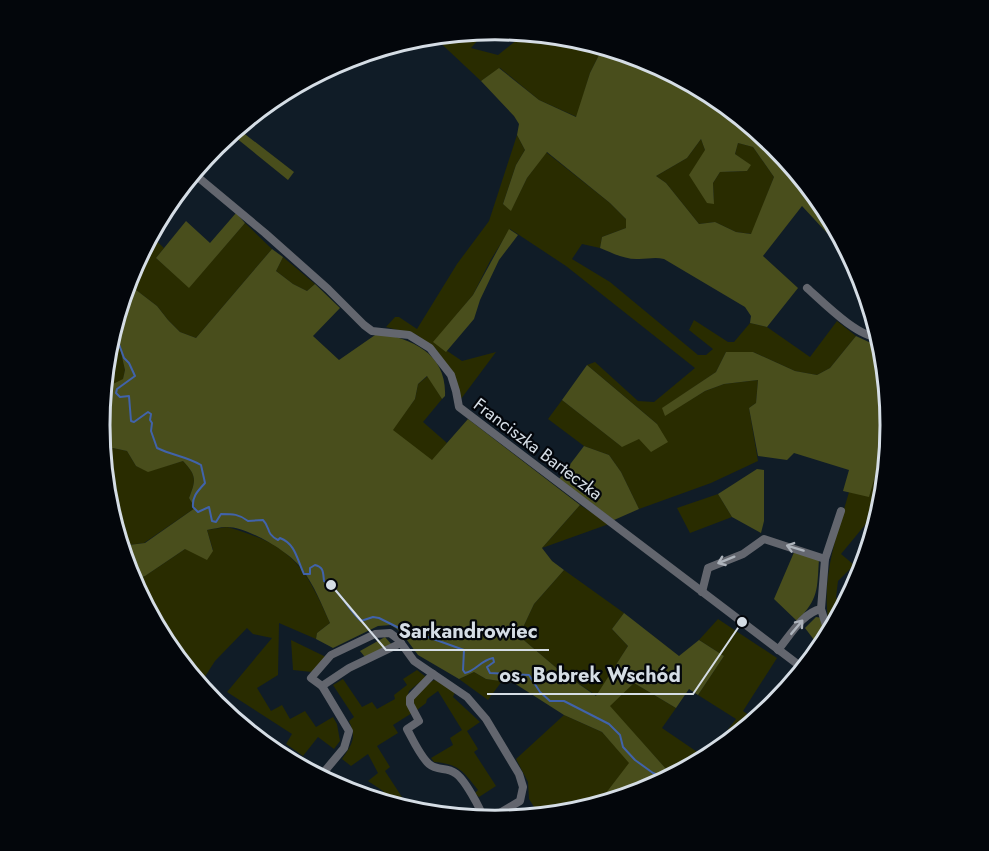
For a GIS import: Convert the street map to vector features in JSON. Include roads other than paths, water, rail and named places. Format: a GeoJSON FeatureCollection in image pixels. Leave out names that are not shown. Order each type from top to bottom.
{"type":"FeatureCollection","features":[{"type":"Feature","properties":{"kind":"street","name":"Franciszka Barteczka"},"geometry":{"type":"LineString","coordinates":[[200,178],[265,232],[372,331],[409,335],[430,348],[451,375],[459,407],[797,664]]}},
{"type":"Feature","properties":{"kind":"street"},"geometry":{"type":"LineString","coordinates":[[807,288],[858,330],[868,335]]}},
{"type":"Feature","properties":{"kind":"street"},"geometry":{"type":"LineString","coordinates":[[825,623],[821,609],[825,559],[841,511]]}},
{"type":"Feature","properties":{"kind":"street"},"geometry":{"type":"LineString","coordinates":[[702,592],[708,567],[743,554],[764,539],[825,559]]}},
{"type":"Feature","properties":{"kind":"street"},"geometry":{"type":"LineString","coordinates":[[778,650],[807,615],[821,609]]}},
{"type":"Feature","properties":{"kind":"street"},"geometry":{"type":"LineString","coordinates":[[325,771],[344,748],[349,731],[322,686],[311,678],[331,656],[375,634],[390,633],[401,643],[414,661],[466,697],[486,719],[519,774],[524,787],[520,801],[504,810]]}},
{"type":"Feature","properties":{"kind":"street"},"geometry":{"type":"LineString","coordinates":[[322,686],[349,669],[401,643]]}},
{"type":"Feature","properties":{"kind":"street"},"geometry":{"type":"LineString","coordinates":[[434,674],[410,698],[410,704],[420,721],[407,729],[430,765],[438,770],[457,773],[481,810]]}},
{"type":"Feature","properties":{"kind":"waterway"},"geometry":{"type":"LineString","coordinates":[[119,343],[135,376],[117,389],[116,393],[120,397],[129,396],[131,421],[134,422],[148,412],[151,414],[151,431],[157,448],[201,465],[205,483],[193,500],[193,507],[198,512],[209,507],[212,521],[216,522],[221,514],[236,515],[248,521],[263,520],[271,535],[290,544],[304,574],[310,574],[310,568],[315,565],[320,567],[324,581],[334,589],[361,621],[373,617],[379,618],[407,632],[464,650],[463,670],[465,673],[493,658],[494,662],[487,667],[490,673],[529,675],[540,692],[550,701],[564,701],[609,724],[620,735],[623,747],[635,760],[657,775]]}},
{"type":"Feature","properties":{"kind":"place","name":"Sarkandrowiec"},"geometry":{"type":"Point","coordinates":[331,585]}},
{"type":"Feature","properties":{"kind":"place","name":"os. Bobrek Wschód"},"geometry":{"type":"Point","coordinates":[742,622]}}]}
